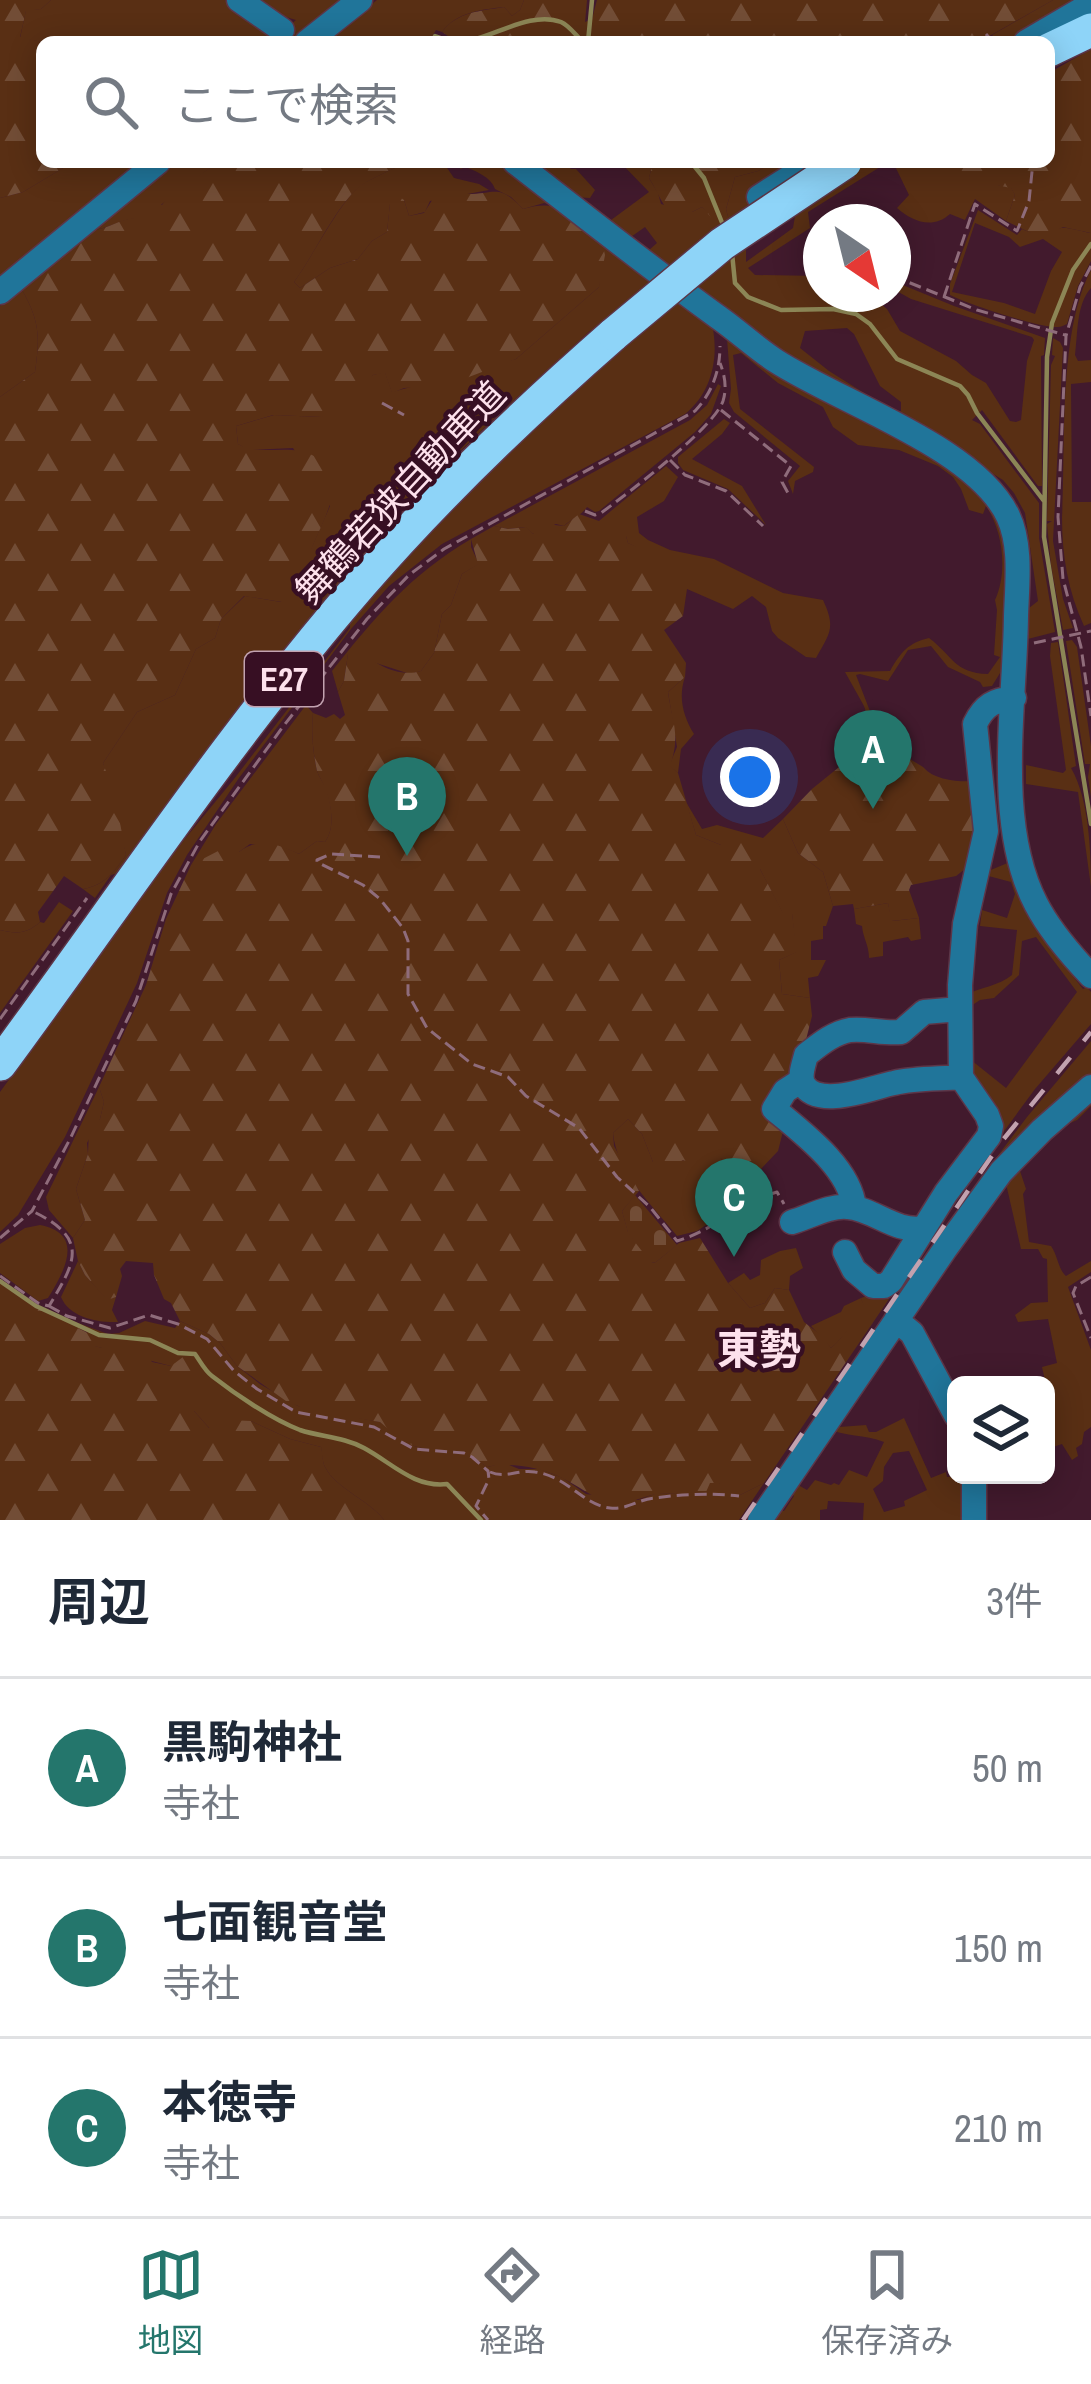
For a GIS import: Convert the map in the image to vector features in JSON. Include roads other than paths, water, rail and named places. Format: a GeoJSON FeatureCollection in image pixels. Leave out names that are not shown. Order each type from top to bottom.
{"type":"FeatureCollection","features":[{"type":"Feature","properties":{"kind":"highway"},"geometry":{"type":"LineString","coordinates":[[1055,47],[1091,30]]}},
{"type":"Feature","properties":{"kind":"highway","name":"舞鶴若狭自動車道"},"geometry":{"type":"LineString","coordinates":[[0,1064],[184,810],[361,584],[477,460],[614,334],[736,234],[836,168]]}},
{"type":"Feature","properties":{"kind":"street"},"geometry":{"type":"LineString","coordinates":[[239,0],[282,30]]}},
{"type":"Feature","properties":{"kind":"street"},"geometry":{"type":"LineString","coordinates":[[315,36],[360,0]]}},
{"type":"Feature","properties":{"kind":"street"},"geometry":{"type":"LineString","coordinates":[[1036,36],[1091,4]]}},
{"type":"Feature","properties":{"kind":"street"},"geometry":{"type":"LineString","coordinates":[[0,292],[151,168]]}},
{"type":"Feature","properties":{"kind":"street"},"geometry":{"type":"LineString","coordinates":[[522,168],[776,361],[947,454],[988,487],[1006,513],[1016,543],[1011,802],[1018,858],[1047,923],[1091,976]]}},
{"type":"Feature","properties":{"kind":"street"},"geometry":{"type":"LineString","coordinates":[[759,197],[805,168]]}},
{"type":"Feature","properties":{"kind":"street"},"geometry":{"type":"LineString","coordinates":[[845,1252],[861,1278],[878,1287],[891,1281],[989,1136],[991,1126],[961,1077],[965,924],[986,831],[975,724],[988,704],[1014,698]]}},
{"type":"Feature","properties":{"kind":"street"},"geometry":{"type":"LineString","coordinates":[[960,1009],[924,1012],[901,1032],[854,1029],[830,1038],[806,1055],[802,1080],[809,1089],[837,1096],[898,1082],[961,1077]]}},
{"type":"Feature","properties":{"kind":"street"},"geometry":{"type":"LineString","coordinates":[[802,1080],[785,1091],[774,1109],[820,1148],[852,1191],[854,1207]]}},
{"type":"Feature","properties":{"kind":"street"},"geometry":{"type":"LineString","coordinates":[[760,1520],[1001,1172],[1091,1087]]}},
{"type":"Feature","properties":{"kind":"street"},"geometry":{"type":"LineString","coordinates":[[956,1180],[982,1198]]}},
{"type":"Feature","properties":{"kind":"street"},"geometry":{"type":"LineString","coordinates":[[792,1222],[843,1206],[911,1229],[923,1228]]}},
{"type":"Feature","properties":{"kind":"street"},"geometry":{"type":"LineString","coordinates":[[896,1320],[912,1333],[947,1398]]}},
{"type":"Feature","properties":{"kind":"street"},"geometry":{"type":"LineString","coordinates":[[974,1484],[974,1520]]}},
{"type":"Feature","properties":{"kind":"waterway"},"geometry":{"type":"LineString","coordinates":[[589,36],[592,0]]}},
{"type":"Feature","properties":{"kind":"waterway"},"geometry":{"type":"LineString","coordinates":[[486,36],[524,22],[549,19],[577,36]]}},
{"type":"Feature","properties":{"kind":"waterway"},"geometry":{"type":"LineString","coordinates":[[696,168],[723,225]]}},
{"type":"Feature","properties":{"kind":"waterway"},"geometry":{"type":"LineString","coordinates":[[1091,244],[1073,270],[1052,323],[1047,357],[1044,537],[1091,824]]}},
{"type":"Feature","properties":{"kind":"waterway"},"geometry":{"type":"LineString","coordinates":[[732,253],[735,283],[748,297],[781,310],[833,309],[856,314],[870,324],[897,359],[960,386],[1044,501]]}},
{"type":"Feature","properties":{"kind":"waterway"},"geometry":{"type":"LineString","coordinates":[[0,1281],[36,1306],[99,1335],[150,1340],[178,1353],[195,1354],[209,1374],[266,1413],[300,1430],[356,1444],[424,1482],[447,1484],[481,1520]]}},
{"type":"Feature","properties":{"kind":"railway"},"geometry":{"type":"LineString","coordinates":[[743,1520],[1002,1141],[1091,1032]]}},
{"type":"Feature","properties":{"kind":"place","name":"黒駒神社"},"geometry":{"type":"Point","coordinates":[873,809]}},
{"type":"Feature","properties":{"kind":"place","name":"七面観音堂"},"geometry":{"type":"Point","coordinates":[407,856]}},
{"type":"Feature","properties":{"kind":"place","name":"本徳寺"},"geometry":{"type":"Point","coordinates":[734,1257]}},
{"type":"Feature","properties":{"kind":"district","name":"東勢"},"geometry":{"type":"Point","coordinates":[759,1349]}}]}
